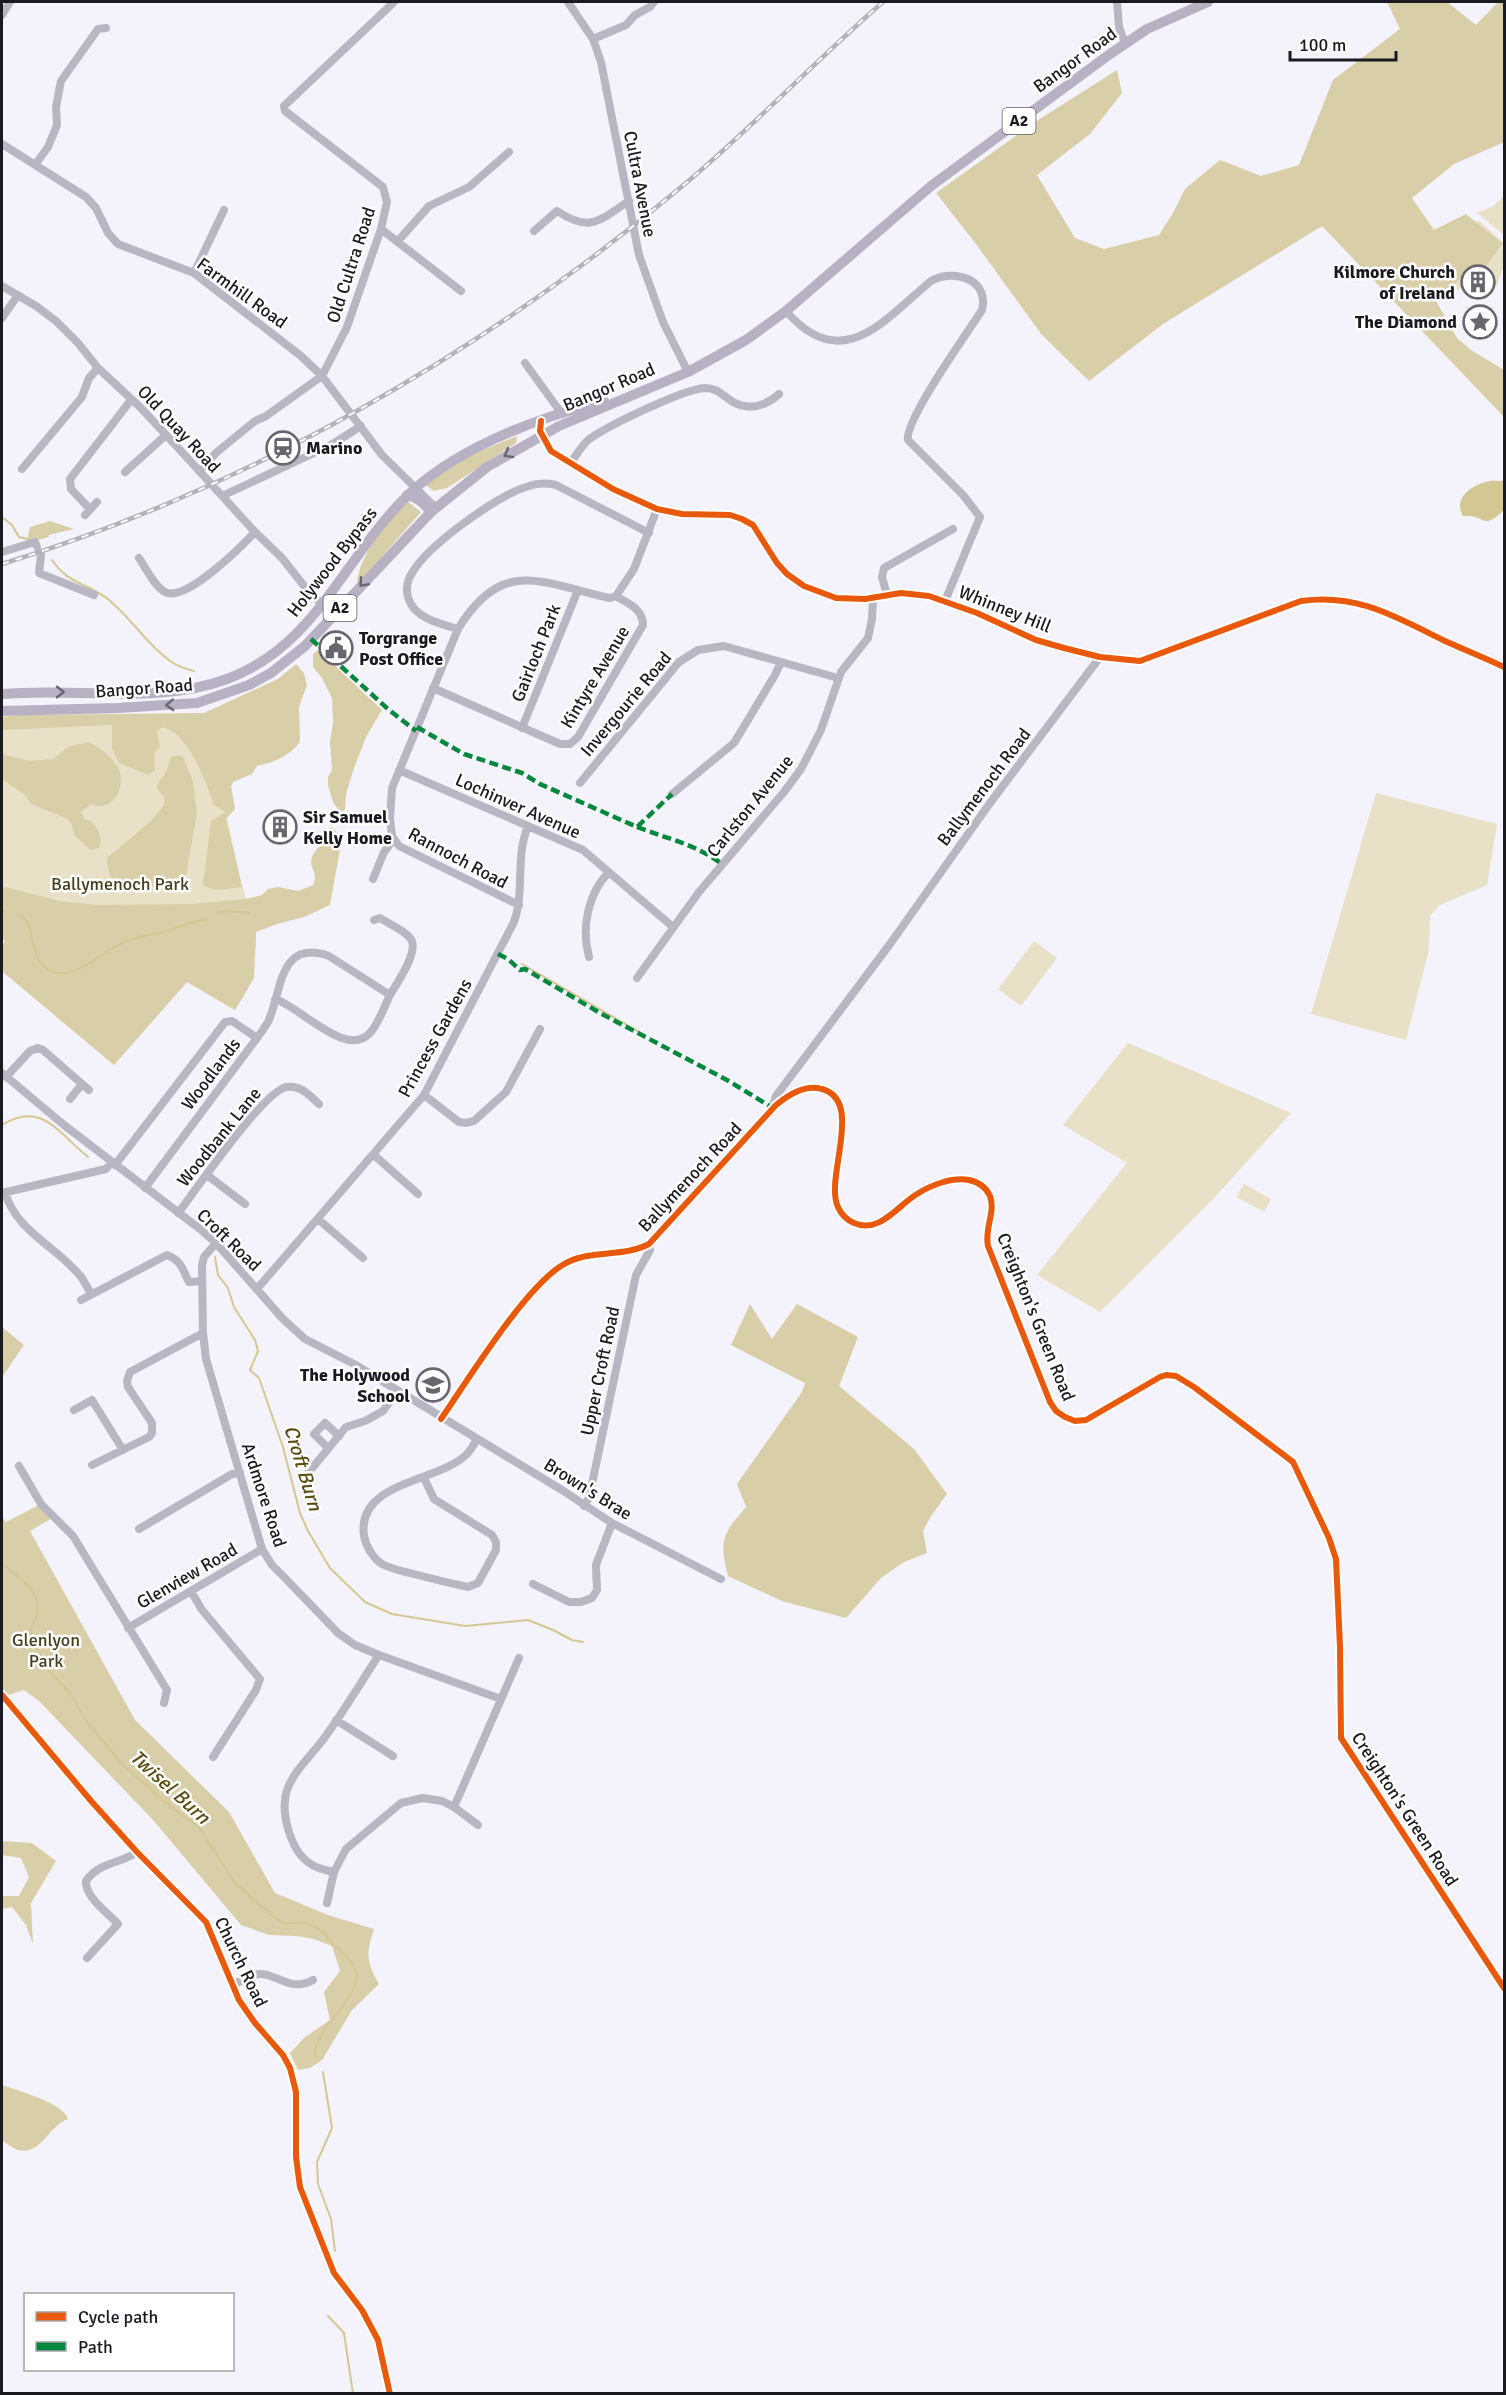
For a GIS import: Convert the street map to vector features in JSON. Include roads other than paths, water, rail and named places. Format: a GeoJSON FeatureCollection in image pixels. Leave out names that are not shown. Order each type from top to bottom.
{"type":"FeatureCollection","features":[{"type":"Feature","properties":{"kind":"highway","name":"Bangor Road"},"geometry":{"type":"LineString","coordinates":[[2,711],[180,705],[197,703],[249,685],[287,662],[305,646],[434,510],[487,467],[541,429],[688,372],[746,340],[786,311],[931,186],[1125,43],[1162,21],[1208,2]]}},
{"type":"Feature","properties":{"kind":"highway","name":"Holywood Bypass"},"geometry":{"type":"LineString","coordinates":[[2,694],[144,693],[189,690],[247,671],[272,655],[303,628],[323,605],[366,541],[411,491],[431,474],[457,457],[518,430],[541,429],[562,414],[637,392]]}},
{"type":"Feature","properties":{"kind":"highway"},"geometry":{"type":"LineString","coordinates":[[411,491],[414,496],[434,510]]}},
{"type":"Feature","properties":{"kind":"highway"},"geometry":{"type":"LineString","coordinates":[[214,683],[218,696]]}},
{"type":"Feature","properties":{"kind":"street"},"geometry":{"type":"LineString","coordinates":[[2,15],[10,2]]}},
{"type":"Feature","properties":{"kind":"street","name":"Old Cultra Road"},"geometry":{"type":"LineString","coordinates":[[322,376],[347,327],[381,229],[387,202],[383,187],[285,111],[284,106],[394,2]]}},
{"type":"Feature","properties":{"kind":"street","name":"Cultra Avenue"},"geometry":{"type":"LineString","coordinates":[[568,2],[593,39],[601,62],[644,271],[663,322],[688,372]]}},
{"type":"Feature","properties":{"kind":"street"},"geometry":{"type":"LineString","coordinates":[[593,39],[626,25],[634,15],[650,7],[654,2]]}},
{"type":"Feature","properties":{"kind":"street"},"geometry":{"type":"LineString","coordinates":[[1117,2],[1119,27],[1125,43]]}},
{"type":"Feature","properties":{"kind":"street"},"geometry":{"type":"LineString","coordinates":[[36,165],[48,147],[57,125],[56,107],[61,81],[98,29],[106,28]]}},
{"type":"Feature","properties":{"kind":"street","name":"Farmhill Road"},"geometry":{"type":"LineString","coordinates":[[2,144],[90,200],[108,233],[118,244],[194,273],[280,339],[322,376],[411,491]]}},
{"type":"Feature","properties":{"kind":"street"},"geometry":{"type":"LineString","coordinates":[[398,241],[429,206],[469,188],[509,152]]}},
{"type":"Feature","properties":{"kind":"street"},"geometry":{"type":"LineString","coordinates":[[534,231],[557,211],[575,223],[588,224],[599,220],[628,201]]}},
{"type":"Feature","properties":{"kind":"street"},"geometry":{"type":"LineString","coordinates":[[194,273],[224,210]]}},
{"type":"Feature","properties":{"kind":"street"},"geometry":{"type":"LineString","coordinates":[[381,229],[461,291]]}},
{"type":"Feature","properties":{"kind":"street"},"geometry":{"type":"LineString","coordinates":[[786,311],[798,325],[812,334],[836,341],[853,340],[874,329],[936,278],[954,274],[973,282],[981,295],[982,310],[921,402],[907,433],[908,440],[963,495],[980,517],[945,601]]}},
{"type":"Feature","properties":{"kind":"street","name":"Old Quay Road"},"geometry":{"type":"LineString","coordinates":[[2,286],[56,321],[98,368],[166,435],[255,532],[282,558],[308,591],[323,605]]}},
{"type":"Feature","properties":{"kind":"street"},"geometry":{"type":"LineString","coordinates":[[2,318],[18,296]]}},
{"type":"Feature","properties":{"kind":"street"},"geometry":{"type":"LineString","coordinates":[[525,363],[562,414]]}},
{"type":"Feature","properties":{"kind":"street"},"geometry":{"type":"LineString","coordinates":[[22,469],[82,397],[89,378],[98,368]]}},
{"type":"Feature","properties":{"kind":"street"},"geometry":{"type":"LineString","coordinates":[[202,474],[217,452],[255,422],[322,376]]}},
{"type":"Feature","properties":{"kind":"street"},"geometry":{"type":"LineString","coordinates":[[570,463],[587,441],[612,425],[696,390],[716,390],[735,403],[749,406],[765,404],[779,394]]}},
{"type":"Feature","properties":{"kind":"street"},"geometry":{"type":"LineString","coordinates":[[97,502],[88,512],[71,489],[70,479],[131,400]]}},
{"type":"Feature","properties":{"kind":"street"},"geometry":{"type":"LineString","coordinates":[[220,494],[331,445],[358,423]]}},
{"type":"Feature","properties":{"kind":"street","name":"Whinney Hill"},"geometry":{"type":"LineString","coordinates":[[541,429],[551,451],[613,489],[657,509],[682,514],[730,515],[753,525],[781,569],[798,583],[836,598],[856,600],[911,594],[945,601],[1036,640],[1100,657],[1140,661],[1301,602],[1333,599],[1366,604],[1389,613],[1504,667]]}},
{"type":"Feature","properties":{"kind":"street"},"geometry":{"type":"LineString","coordinates":[[125,472],[166,435]]}},
{"type":"Feature","properties":{"kind":"street"},"geometry":{"type":"LineString","coordinates":[[458,629],[417,612],[409,599],[407,589],[409,579],[418,565],[442,542],[511,493],[539,483],[556,485],[649,533]]}},
{"type":"Feature","properties":{"kind":"street"},"geometry":{"type":"LineString","coordinates":[[616,596],[634,569],[657,509]]}},
{"type":"Feature","properties":{"kind":"street"},"geometry":{"type":"LineString","coordinates":[[887,595],[882,578],[884,568],[953,529]]}},
{"type":"Feature","properties":{"kind":"street"},"geometry":{"type":"LineString","coordinates":[[139,558],[162,590],[168,593],[179,593],[208,574],[255,532]]}},
{"type":"Feature","properties":{"kind":"street"},"geometry":{"type":"LineString","coordinates":[[2,552],[35,542],[39,551],[39,573],[94,595]]}},
{"type":"Feature","properties":{"kind":"street","name":"Rannoch Road"},"geometry":{"type":"LineString","coordinates":[[519,905],[402,849],[394,840],[390,819],[390,794],[458,629],[482,598],[504,585],[521,580],[538,580],[610,598],[616,596]]}},
{"type":"Feature","properties":{"kind":"street","name":"Gairloch Park"},"geometry":{"type":"LineString","coordinates":[[522,728],[578,590]]}},
{"type":"Feature","properties":{"kind":"street","name":"Kintyre Avenue"},"geometry":{"type":"LineString","coordinates":[[434,688],[560,744],[570,744],[577,739],[643,625],[643,617],[639,612],[616,596]]}},
{"type":"Feature","properties":{"kind":"street","name":"Carlston Avenue"},"geometry":{"type":"LineString","coordinates":[[637,978],[699,892],[797,775],[821,730],[838,678],[868,638],[873,598]]}},
{"type":"Feature","properties":{"kind":"street","name":"Invergourie Road"},"geometry":{"type":"LineString","coordinates":[[580,783],[672,671],[688,655],[703,648],[724,646],[838,678]]}},
{"type":"Feature","properties":{"kind":"street","name":"Ballymenoch Road"},"geometry":{"type":"LineString","coordinates":[[441,1419],[514,1315],[549,1275],[578,1257],[632,1250],[649,1244],[776,1105],[774,1102],[776,1096],[890,944],[977,819],[1100,657]]}},
{"type":"Feature","properties":{"kind":"street"},"geometry":{"type":"LineString","coordinates":[[672,794],[734,743],[758,706],[781,662]]}},
{"type":"Feature","properties":{"kind":"street","name":"Lochinver Avenue"},"geometry":{"type":"LineString","coordinates":[[399,770],[583,850],[673,927]]}},
{"type":"Feature","properties":{"kind":"street","name":"Princess Gardens"},"geometry":{"type":"LineString","coordinates":[[257,1289],[424,1095],[505,941],[519,905],[520,846],[528,826]]}},
{"type":"Feature","properties":{"kind":"street"},"geometry":{"type":"LineString","coordinates":[[373,879],[384,852],[394,840]]}},
{"type":"Feature","properties":{"kind":"street"},"geometry":{"type":"LineString","coordinates":[[589,957],[584,941],[592,895],[598,883],[608,873]]}},
{"type":"Feature","properties":{"kind":"street"},"geometry":{"type":"LineString","coordinates":[[275,999],[289,1005],[338,1037],[352,1041],[363,1038],[371,1032],[413,952],[413,943],[408,936],[380,918],[374,920]]}},
{"type":"Feature","properties":{"kind":"street"},"geometry":{"type":"LineString","coordinates":[[257,1038],[268,1022],[285,968],[296,958],[312,953],[329,956],[390,995]]}},
{"type":"Feature","properties":{"kind":"street","name":"Woodlands"},"geometry":{"type":"LineString","coordinates":[[114,1164],[225,1022],[232,1021],[257,1038],[145,1188]]}},
{"type":"Feature","properties":{"kind":"street"},"geometry":{"type":"LineString","coordinates":[[424,1095],[459,1122],[474,1121],[506,1092],[540,1029]]}},
{"type":"Feature","properties":{"kind":"street"},"geometry":{"type":"LineString","coordinates":[[4,1075],[30,1051],[38,1048],[89,1090]]}},
{"type":"Feature","properties":{"kind":"street","name":"Croft Road"},"geometry":{"type":"LineString","coordinates":[[4,1075],[216,1243],[283,1319],[305,1339],[354,1364],[441,1419]]}},
{"type":"Feature","properties":{"kind":"street"},"geometry":{"type":"LineString","coordinates":[[70,1099],[82,1084]]}},
{"type":"Feature","properties":{"kind":"street","name":"Woodbank Lane"},"geometry":{"type":"LineString","coordinates":[[178,1213],[252,1117],[277,1090],[289,1086],[298,1088],[319,1104]]}},
{"type":"Feature","properties":{"kind":"street","name":"Creighton's Green Road"},"geometry":{"type":"LineString","coordinates":[[776,1105],[799,1091],[814,1088],[826,1090],[837,1099],[842,1107],[842,1116],[835,1197],[842,1214],[856,1224],[879,1223],[916,1194],[941,1183],[965,1180],[975,1182],[986,1190],[992,1205],[985,1235],[988,1246],[1050,1402],[1060,1415],[1075,1421],[1090,1419],[1148,1384],[1166,1375],[1172,1375],[1194,1387],[1293,1462],[1336,1558],[1341,1738],[1504,1988]]}},
{"type":"Feature","properties":{"kind":"street"},"geometry":{"type":"LineString","coordinates":[[374,1155],[418,1194]]}},
{"type":"Feature","properties":{"kind":"street"},"geometry":{"type":"LineString","coordinates":[[91,1294],[82,1278],[19,1220],[9,1208],[3,1192],[106,1169],[114,1164]]}},
{"type":"Feature","properties":{"kind":"street"},"geometry":{"type":"LineString","coordinates":[[207,1175],[245,1204]]}},
{"type":"Feature","properties":{"kind":"street"},"geometry":{"type":"LineString","coordinates":[[318,1219],[363,1258]]}},
{"type":"Feature","properties":{"kind":"street","name":"Ardmore Road"},"geometry":{"type":"LineString","coordinates":[[216,1243],[204,1257],[203,1333],[206,1359],[262,1549],[272,1565],[338,1632],[355,1645],[501,1699]]}},
{"type":"Feature","properties":{"kind":"street","name":"Upper Croft Road"},"geometry":{"type":"LineString","coordinates":[[585,1506],[589,1498],[636,1275],[650,1250],[649,1244]]}},
{"type":"Feature","properties":{"kind":"street"},"geometry":{"type":"LineString","coordinates":[[81,1300],[167,1255],[176,1259],[183,1266],[189,1281],[202,1281]]}},
{"type":"Feature","properties":{"kind":"street"},"geometry":{"type":"LineString","coordinates":[[92,1465],[149,1437],[153,1430],[152,1423],[128,1387],[129,1375],[203,1333]]}},
{"type":"Feature","properties":{"kind":"street"},"geometry":{"type":"LineString","coordinates":[[304,1478],[346,1427],[365,1421],[383,1411],[397,1392]]}},
{"type":"Feature","properties":{"kind":"street"},"geometry":{"type":"LineString","coordinates":[[74,1410],[92,1400],[123,1450]]}},
{"type":"Feature","properties":{"kind":"street","name":"Brown's Brae"},"geometry":{"type":"LineString","coordinates":[[441,1419],[562,1490],[612,1523],[721,1580]]}},
{"type":"Feature","properties":{"kind":"street"},"geometry":{"type":"LineString","coordinates":[[328,1448],[314,1434],[325,1423],[339,1436]]}},
{"type":"Feature","properties":{"kind":"street"},"geometry":{"type":"LineString","coordinates":[[424,1478],[434,1499],[496,1539],[496,1550],[480,1581],[474,1586],[456,1585],[384,1566],[367,1546],[363,1528],[372,1503],[387,1491],[424,1478],[461,1459],[477,1439]]}},
{"type":"Feature","properties":{"kind":"street","name":"Glenview Road"},"geometry":{"type":"LineString","coordinates":[[19,1466],[41,1504],[73,1536],[89,1562],[167,1690],[164,1703]]}},
{"type":"Feature","properties":{"kind":"street"},"geometry":{"type":"LineString","coordinates":[[138,1528],[232,1474],[240,1473]]}},
{"type":"Feature","properties":{"kind":"street"},"geometry":{"type":"LineString","coordinates":[[533,1584],[569,1602],[581,1602],[592,1598],[597,1590],[596,1565],[612,1523]]}},
{"type":"Feature","properties":{"kind":"street","name":"Glenview Road"},"geometry":{"type":"LineString","coordinates":[[128,1628],[262,1549]]}},
{"type":"Feature","properties":{"kind":"street"},"geometry":{"type":"LineString","coordinates":[[191,1591],[202,1610],[260,1679],[256,1690],[213,1757]]}},
{"type":"Feature","properties":{"kind":"street"},"geometry":{"type":"LineString","coordinates":[[334,1872],[315,1867],[300,1854],[291,1836],[285,1801],[290,1783],[336,1720],[379,1655]]}},
{"type":"Feature","properties":{"kind":"street"},"geometry":{"type":"LineString","coordinates":[[454,1807],[519,1658]]}},
{"type":"Feature","properties":{"kind":"street","name":"Church Road"},"geometry":{"type":"LineString","coordinates":[[2,1695],[31,1732],[137,1851],[206,1922],[232,1986],[246,2011],[276,2044],[290,2068],[296,2092],[296,2157],[300,2187],[333,2271],[370,2324],[380,2349],[390,2394]]}},
{"type":"Feature","properties":{"kind":"street"},"geometry":{"type":"LineString","coordinates":[[336,1720],[393,1756]]}},
{"type":"Feature","properties":{"kind":"street"},"geometry":{"type":"LineString","coordinates":[[327,1903],[334,1872],[342,1855],[351,1844],[401,1803],[429,1798],[454,1807],[478,1825]]}},
{"type":"Feature","properties":{"kind":"street"},"geometry":{"type":"LineString","coordinates":[[87,1958],[118,1924],[95,1900],[87,1888],[86,1881],[103,1865],[123,1861],[137,1851]]}},
{"type":"Feature","properties":{"kind":"street"},"geometry":{"type":"LineString","coordinates":[[232,1986],[255,1975],[297,1986],[313,1980]]}},
{"type":"Feature","properties":{"kind":"waterway"},"geometry":{"type":"LineString","coordinates":[[2,517],[12,525],[19,537],[31,540]]}},
{"type":"Feature","properties":{"kind":"waterway"},"geometry":{"type":"LineString","coordinates":[[36,539],[48,536]]}},
{"type":"Feature","properties":{"kind":"waterway"},"geometry":{"type":"LineString","coordinates":[[52,560],[72,579],[109,600],[164,656],[178,666],[194,671]]}},
{"type":"Feature","properties":{"kind":"waterway"},"geometry":{"type":"LineString","coordinates":[[216,913],[229,911],[250,913]]}},
{"type":"Feature","properties":{"kind":"waterway"},"geometry":{"type":"LineString","coordinates":[[20,914],[29,927],[35,951],[42,965],[59,973],[79,969],[132,939],[207,919]]}},
{"type":"Feature","properties":{"kind":"waterway"},"geometry":{"type":"LineString","coordinates":[[522,964],[639,1032]]}},
{"type":"Feature","properties":{"kind":"waterway","name":"Croft Burn"},"geometry":{"type":"LineString","coordinates":[[2,1125],[16,1118],[28,1116],[39,1118],[59,1130],[88,1157]]}},
{"type":"Feature","properties":{"kind":"waterway","name":"Croft Burn"},"geometry":{"type":"LineString","coordinates":[[215,1257],[218,1275],[228,1288],[234,1307],[255,1340],[258,1351],[250,1370],[259,1378],[283,1447],[300,1513],[330,1568],[365,1602],[392,1614],[465,1626],[528,1620],[572,1640],[583,1642]]}},
{"type":"Feature","properties":{"kind":"waterway","name":"Twisel Burn"},"geometry":{"type":"LineString","coordinates":[[2,1563],[31,1588],[37,1600],[38,1614],[30,1635],[49,1671],[70,1693],[87,1722],[124,1766],[172,1808],[199,1827],[235,1883],[275,1918],[286,1924],[311,1925],[326,1936],[353,1964],[355,1985],[347,2000],[321,2035],[314,2052],[317,2057]]}},
{"type":"Feature","properties":{"kind":"waterway"},"geometry":{"type":"LineString","coordinates":[[323,2072],[332,2128],[317,2162],[318,2184],[331,2219],[335,2251]]}},
{"type":"Feature","properties":{"kind":"waterway"},"geometry":{"type":"LineString","coordinates":[[328,2316],[344,2333],[353,2394]]}},
{"type":"Feature","properties":{"kind":"railway"},"geometry":{"type":"LineString","coordinates":[[2,564],[94,533],[184,497],[273,455],[359,410],[443,360],[525,306],[604,249],[680,188],[732,143],[883,2]]}},
{"type":"Feature","properties":{"kind":"place","name":"Kilmore Church of Ireland"},"geometry":{"type":"Point","coordinates":[1478,282]}},
{"type":"Feature","properties":{"kind":"place","name":"The Diamond"},"geometry":{"type":"Point","coordinates":[1480,322]}},
{"type":"Feature","properties":{"kind":"place","name":"Marino"},"geometry":{"type":"Point","coordinates":[283,448]}},
{"type":"Feature","properties":{"kind":"place","name":"Torgrange Post Office"},"geometry":{"type":"Point","coordinates":[336,648]}},
{"type":"Feature","properties":{"kind":"place","name":"Sir Samuel Kelly Home"},"geometry":{"type":"Point","coordinates":[280,827]}},
{"type":"Feature","properties":{"kind":"place","name":"The Holywood School"},"geometry":{"type":"Point","coordinates":[433,1385]}},
{"type":"Feature","properties":{"kind":"park label","name":"Ballymenoch Park"},"geometry":{"type":"Point","coordinates":[120,884]}},
{"type":"Feature","properties":{"kind":"park label","name":"Glenlyon Park"},"geometry":{"type":"Point","coordinates":[46,1650]}}]}
